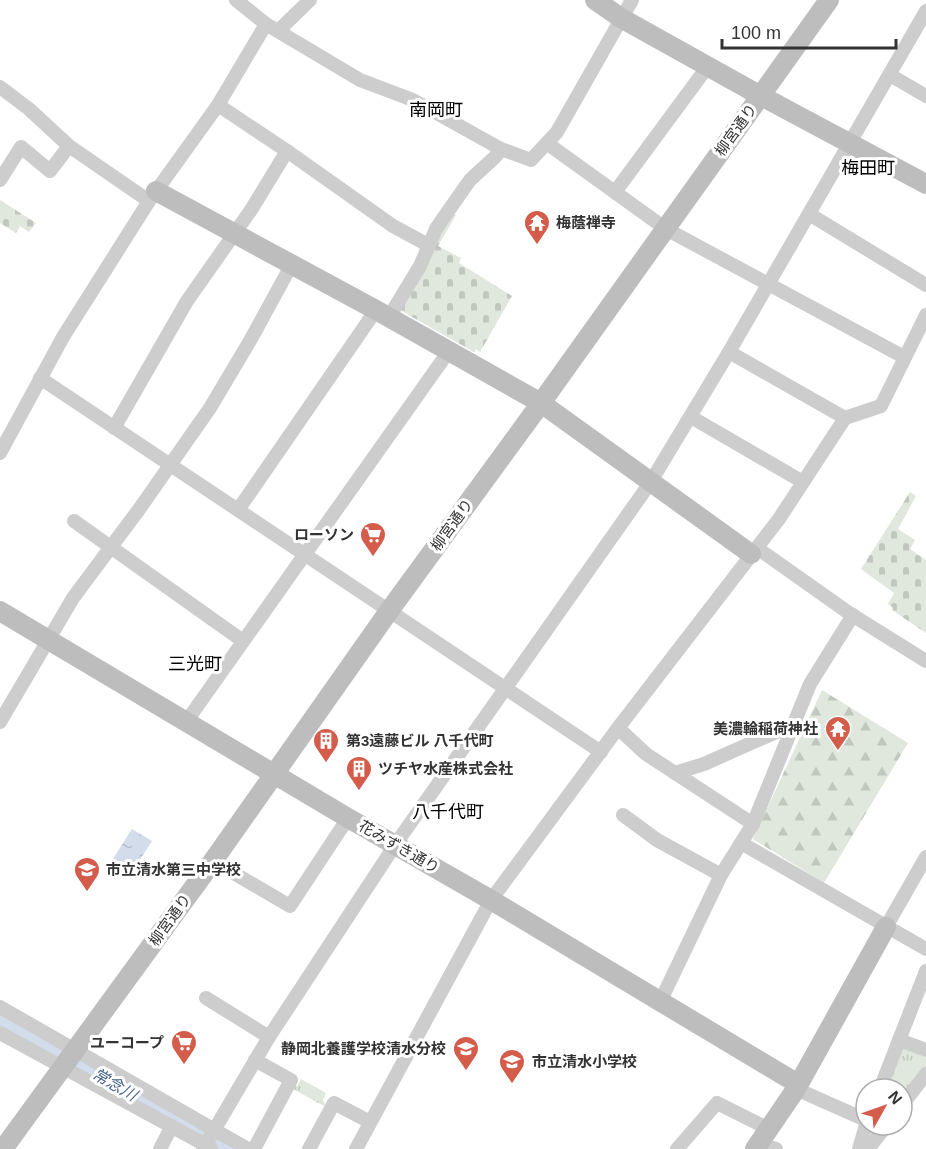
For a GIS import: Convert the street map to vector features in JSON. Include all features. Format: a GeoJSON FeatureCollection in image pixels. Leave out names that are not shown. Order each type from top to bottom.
{"type":"FeatureCollection","features":[{"type":"Feature","properties":{"kind":"street"},"geometry":{"type":"LineString","coordinates":[[236,0],[272,27],[360,80],[434,110],[501,149],[531,160],[558,132],[632,0]]}},
{"type":"Feature","properties":{"kind":"street"},"geometry":{"type":"LineString","coordinates":[[0,453],[63,337],[153,196],[272,27],[310,0]]}},
{"type":"Feature","properties":{"kind":"street"},"geometry":{"type":"LineString","coordinates":[[595,0],[621,18],[761,96],[926,184]]}},
{"type":"Feature","properties":{"kind":"street","name":"柳宮通り"},"geometry":{"type":"LineString","coordinates":[[62,1066],[213,861],[389,611],[829,0]]}},
{"type":"Feature","properties":{"kind":"street"},"geometry":{"type":"LineString","coordinates":[[0,1033],[172,1126],[207,1148],[214,1130],[269,1037],[395,845],[650,483],[692,417],[926,11]]}},
{"type":"Feature","properties":{"kind":"street"},"geometry":{"type":"LineString","coordinates":[[615,192],[708,66]]}},
{"type":"Feature","properties":{"kind":"street"},"geometry":{"type":"LineString","coordinates":[[890,75],[926,96]]}},
{"type":"Feature","properties":{"kind":"street"},"geometry":{"type":"LineString","coordinates":[[0,87],[29,109],[69,146],[153,196],[235,234],[292,264],[541,403],[650,483],[926,661]]}},
{"type":"Feature","properties":{"kind":"street"},"geometry":{"type":"LineString","coordinates":[[218,105],[393,226],[428,245]]}},
{"type":"Feature","properties":{"kind":"street"},"geometry":{"type":"LineString","coordinates":[[548,144],[666,229],[904,357]]}},
{"type":"Feature","properties":{"kind":"street"},"geometry":{"type":"LineString","coordinates":[[0,180],[21,147],[50,171],[69,146]]}},
{"type":"Feature","properties":{"kind":"street"},"geometry":{"type":"LineString","coordinates":[[238,510],[420,266],[436,229],[470,180],[501,149]]}},
{"type":"Feature","properties":{"kind":"street"},"geometry":{"type":"LineString","coordinates":[[114,428],[182,309],[235,234],[287,151]]}},
{"type":"Feature","properties":{"kind":"street"},"geometry":{"type":"LineString","coordinates":[[809,214],[926,285]]}},
{"type":"Feature","properties":{"kind":"street"},"geometry":{"type":"LineString","coordinates":[[0,722],[73,598],[210,408],[292,264]]}},
{"type":"Feature","properties":{"kind":"street"},"geometry":{"type":"LineString","coordinates":[[356,1149],[491,900],[618,728],[779,519],[845,418],[881,406],[926,315]]}},
{"type":"Feature","properties":{"kind":"street"},"geometry":{"type":"LineString","coordinates":[[186,722],[449,351]]}},
{"type":"Feature","properties":{"kind":"street"},"geometry":{"type":"LineString","coordinates":[[729,352],[845,418]]}},
{"type":"Feature","properties":{"kind":"street"},"geometry":{"type":"LineString","coordinates":[[40,378],[601,752]]}},
{"type":"Feature","properties":{"kind":"street"},"geometry":{"type":"LineString","coordinates":[[692,417],[803,482]]}},
{"type":"Feature","properties":{"kind":"street"},"geometry":{"type":"LineString","coordinates":[[74,521],[243,642]]}},
{"type":"Feature","properties":{"kind":"street","name":"花みずき通り"},"geometry":{"type":"LineString","coordinates":[[0,611],[348,818],[491,900],[797,1086]]}},
{"type":"Feature","properties":{"kind":"street"},"geometry":{"type":"LineString","coordinates":[[660,1002],[721,875],[753,824],[810,684],[853,615]]}},
{"type":"Feature","properties":{"kind":"street"},"geometry":{"type":"LineString","coordinates":[[675,773],[704,764],[792,725]]}},
{"type":"Feature","properties":{"kind":"street"},"geometry":{"type":"LineString","coordinates":[[618,728],[645,754],[753,824]]}},
{"type":"Feature","properties":{"kind":"street"},"geometry":{"type":"LineString","coordinates":[[623,814],[657,840],[721,875]]}},
{"type":"Feature","properties":{"kind":"street"},"geometry":{"type":"LineString","coordinates":[[213,861],[290,906],[348,818]]}},
{"type":"Feature","properties":{"kind":"street"},"geometry":{"type":"LineString","coordinates":[[741,843],[926,948]]}},
{"type":"Feature","properties":{"kind":"street"},"geometry":{"type":"LineString","coordinates":[[677,1149],[717,1103],[765,1143],[926,857]]}},
{"type":"Feature","properties":{"kind":"street"},"geometry":{"type":"LineString","coordinates":[[885,1077],[926,970]]}},
{"type":"Feature","properties":{"kind":"street"},"geometry":{"type":"LineString","coordinates":[[206,998],[269,1037]]}},
{"type":"Feature","properties":{"kind":"street"},"geometry":{"type":"LineString","coordinates":[[0,1007],[248,1149]]}},
{"type":"Feature","properties":{"kind":"street"},"geometry":{"type":"LineString","coordinates":[[899,1040],[926,1050]]}},
{"type":"Feature","properties":{"kind":"street"},"geometry":{"type":"LineString","coordinates":[[254,1149],[291,1080],[255,1060]]}},
{"type":"Feature","properties":{"kind":"street"},"geometry":{"type":"LineString","coordinates":[[3,1149],[62,1066]]}},
{"type":"Feature","properties":{"kind":"street"},"geometry":{"type":"LineString","coordinates":[[914,1090],[926,1074]]}},
{"type":"Feature","properties":{"kind":"street"},"geometry":{"type":"LineString","coordinates":[[797,1086],[854,1114]]}},
{"type":"Feature","properties":{"kind":"street"},"geometry":{"type":"LineString","coordinates":[[309,1149],[334,1103],[370,1122]]}},
{"type":"Feature","properties":{"kind":"street"},"geometry":{"type":"LineString","coordinates":[[160,1149],[172,1126]]}},
{"type":"Feature","properties":{"kind":"green space"},"geometry":{"type":"Polygon","coordinates":[[[0,200],[36,223],[29,232],[20,226],[16,233],[0,223],[0,200]]]}},
{"type":"Feature","properties":{"kind":"green space"},"geometry":{"type":"Polygon","coordinates":[[[450,211],[456,215],[438,246],[461,258],[459,263],[512,296],[480,352],[476,349],[474,352],[398,309],[450,211]]]}},
{"type":"Feature","properties":{"kind":"green space"},"geometry":{"type":"Polygon","coordinates":[[[910,492],[916,496],[898,529],[915,540],[910,549],[926,560],[926,633],[892,610],[893,608],[888,604],[894,593],[861,569],[910,492]]]}},
{"type":"Feature","properties":{"kind":"green space","name":"美濃輪稲荷神社"},"geometry":{"type":"Polygon","coordinates":[[[822,690],[908,743],[824,883],[753,839],[822,690]]]}},
{"type":"Feature","properties":{"kind":"green space"},"geometry":{"type":"Polygon","coordinates":[[[902,1044],[926,1054],[926,1071],[914,1086],[914,1077],[889,1077],[902,1044]]]}},
{"type":"Feature","properties":{"kind":"green space"},"geometry":{"type":"Polygon","coordinates":[[[301,1079],[326,1093],[323,1100],[326,1107],[291,1088],[297,1086],[301,1079]]]}},
{"type":"Feature","properties":{"kind":"water"},"geometry":{"type":"Polygon","coordinates":[[[132,829],[152,841],[129,877],[109,865],[132,829]]]}},
{"type":"Feature","properties":{"kind":"waterway","name":"常念川"},"geometry":{"type":"LineString","coordinates":[[0,1019],[119,1084],[229,1149]]}},
{"type":"Feature","properties":{"kind":"place","name":"梅蔭禅寺"},"geometry":{"type":"Point","coordinates":[537,246]}},
{"type":"Feature","properties":{"kind":"place","name":"ローソン"},"geometry":{"type":"Point","coordinates":[373,558]}},
{"type":"Feature","properties":{"kind":"place","name":"美濃輪稲荷神社"},"geometry":{"type":"Point","coordinates":[838,752]}},
{"type":"Feature","properties":{"kind":"place","name":"第3遠藤ビル 八千代町"},"geometry":{"type":"Point","coordinates":[326,764]}},
{"type":"Feature","properties":{"kind":"place","name":"ツチヤ水産株式会社"},"geometry":{"type":"Point","coordinates":[359,792]}},
{"type":"Feature","properties":{"kind":"place","name":"市立清水第三中学校"},"geometry":{"type":"Point","coordinates":[87,893]}},
{"type":"Feature","properties":{"kind":"place","name":"ユーコープ"},"geometry":{"type":"Point","coordinates":[184,1066]}},
{"type":"Feature","properties":{"kind":"place","name":"静岡北養護学校清水分校"},"geometry":{"type":"Point","coordinates":[466,1072]}},
{"type":"Feature","properties":{"kind":"place","name":"市立清水小学校"},"geometry":{"type":"Point","coordinates":[512,1085]}},
{"type":"Feature","properties":{"kind":"district","name":"南岡町"},"geometry":{"type":"Point","coordinates":[436,110]}},
{"type":"Feature","properties":{"kind":"district","name":"梅田町"},"geometry":{"type":"Point","coordinates":[868,168]}},
{"type":"Feature","properties":{"kind":"district","name":"三光町"},"geometry":{"type":"Point","coordinates":[195,664]}},
{"type":"Feature","properties":{"kind":"district","name":"八千代町"},"geometry":{"type":"Point","coordinates":[448,812]}}]}
